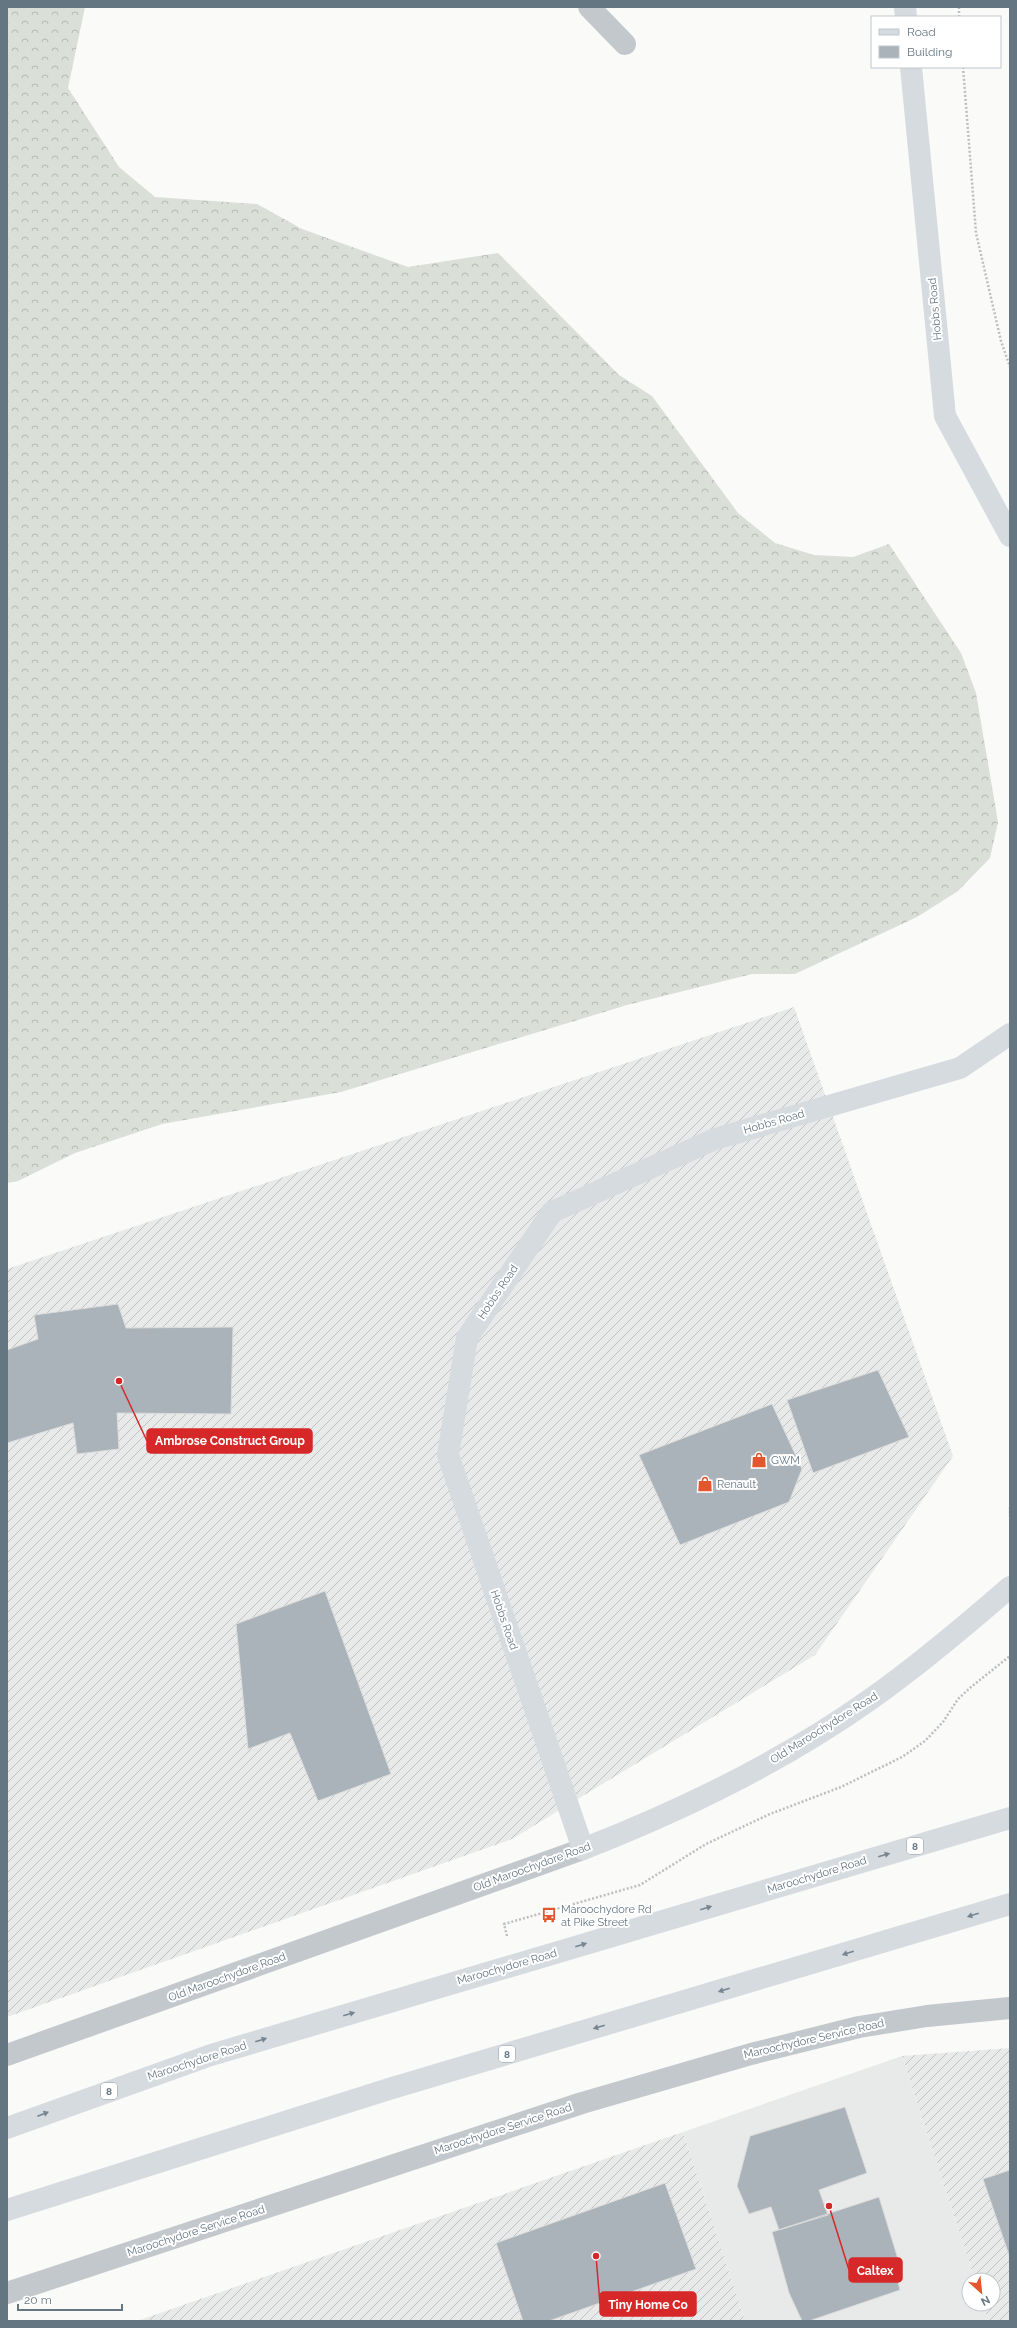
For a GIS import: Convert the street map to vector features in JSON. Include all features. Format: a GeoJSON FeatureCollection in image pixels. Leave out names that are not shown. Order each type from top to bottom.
{"type":"FeatureCollection","features":[{"type":"Feature","properties":{"kind":"main road","name":"Hobbs Road"},"geometry":{"type":"LineString","coordinates":[[911,68],[945,416],[1010,536]]}},
{"type":"Feature","properties":{"kind":"main road","name":"Hobbs Road"},"geometry":{"type":"LineString","coordinates":[[583,1849],[448,1455],[467,1338],[552,1212],[715,1139],[960,1068],[1010,1034]]}},
{"type":"Feature","properties":{"kind":"main road","name":"Old Maroochydore Road"},"geometry":{"type":"LineString","coordinates":[[583,1849],[644,1825],[710,1794],[820,1733],[868,1701],[914,1667],[1010,1587]]}},
{"type":"Feature","properties":{"kind":"main road","name":"Maroochydore Road"},"geometry":{"type":"LineString","coordinates":[[7,2128],[211,2056],[1010,1818]]}},
{"type":"Feature","properties":{"kind":"main road","name":"8"},"geometry":{"type":"LineString","coordinates":[[7,2210],[389,2089],[1010,1904]]}},
{"type":"Feature","properties":{"kind":"street"},"geometry":{"type":"LineString","coordinates":[[589,7],[625,44]]}},
{"type":"Feature","properties":{"kind":"street","name":"Old Maroochydore Road"},"geometry":{"type":"LineString","coordinates":[[7,2055],[583,1849]]}},
{"type":"Feature","properties":{"kind":"street","name":"Maroochydore Service Road"},"geometry":{"type":"LineString","coordinates":[[7,2293],[574,2105],[751,2054],[859,2027],[927,2016],[1010,2008]]}},
{"type":"Feature","properties":{"kind":"path"},"geometry":{"type":"LineString","coordinates":[[963,68],[976,233],[1001,341],[1010,367]]}},
{"type":"Feature","properties":{"kind":"path"},"geometry":{"type":"LineString","coordinates":[[1010,1507],[1010,1516]]}},
{"type":"Feature","properties":{"kind":"path"},"geometry":{"type":"LineString","coordinates":[[517,1964],[504,1924],[640,1885],[706,1844],[770,1814],[842,1787],[902,1757],[924,1741],[943,1722],[958,1699],[1010,1656]]}},
{"type":"Feature","properties":{"kind":"shaded area"},"geometry":{"type":"Polygon","coordinates":[[[794,1007],[953,1456],[815,1655],[512,1839],[7,2017],[7,1269],[794,1007]]]}},
{"type":"Feature","properties":{"kind":"shaded area"},"geometry":{"type":"Polygon","coordinates":[[[1010,2048],[1010,2321],[988,2321],[985,2312],[1001,2312],[1001,2272],[972,2272],[902,2056],[1010,2048]]]}},
{"type":"Feature","properties":{"kind":"shaded area"},"geometry":{"type":"Polygon","coordinates":[[[902,2056],[972,2272],[961,2272],[961,2312],[985,2312],[988,2321],[745,2321],[683,2132],[902,2056]]]}},
{"type":"Feature","properties":{"kind":"shaded area"},"geometry":{"type":"Polygon","coordinates":[[[683,2132],[745,2321],[137,2321],[683,2132]]]}},
{"type":"Feature","properties":{"kind":"green space"},"geometry":{"type":"Polygon","coordinates":[[[7,7],[85,7],[68,88],[119,167],[155,197],[257,204],[302,229],[408,267],[498,253],[619,375],[652,396],[738,513],[775,543],[814,555],[853,557],[889,544],[961,653],[976,693],[998,822],[990,858],[958,891],[917,917],[795,974],[752,974],[627,1005],[341,1092],[162,1124],[75,1153],[18,1181],[7,1183],[7,7]]]}},
{"type":"Feature","properties":{"kind":"building"},"geometry":{"type":"Polygon","coordinates":[[[118,1304],[126,1328],[233,1327],[231,1414],[117,1413],[119,1449],[77,1454],[73,1423],[7,1443],[7,1350],[38,1339],[34,1315],[118,1304]]]}},
{"type":"Feature","properties":{"kind":"building"},"geometry":{"type":"Polygon","coordinates":[[[878,1370],[909,1437],[813,1473],[787,1400],[878,1370]]]}},
{"type":"Feature","properties":{"kind":"building"},"geometry":{"type":"Polygon","coordinates":[[[772,1404],[802,1469],[789,1502],[680,1545],[639,1455],[772,1404]]]}},
{"type":"Feature","properties":{"kind":"building"},"geometry":{"type":"Polygon","coordinates":[[[325,1591],[391,1774],[318,1801],[290,1733],[248,1749],[236,1624],[325,1591]]]}},
{"type":"Feature","properties":{"kind":"building"},"geometry":{"type":"Polygon","coordinates":[[[845,2107],[867,2173],[819,2190],[828,2215],[779,2230],[771,2207],[749,2214],[737,2186],[750,2136],[845,2107]]]}},
{"type":"Feature","properties":{"kind":"building"},"geometry":{"type":"Polygon","coordinates":[[[1010,2170],[1010,2258],[983,2179],[1010,2170]]]}},
{"type":"Feature","properties":{"kind":"building"},"geometry":{"type":"Polygon","coordinates":[[[665,2183],[696,2269],[549,2321],[523,2321],[496,2243],[665,2183]]]}},
{"type":"Feature","properties":{"kind":"building"},"geometry":{"type":"Polygon","coordinates":[[[879,2197],[898,2259],[893,2262],[900,2290],[809,2321],[802,2321],[789,2293],[772,2232],[879,2197]]]}},
{"type":"Feature","properties":{"kind":"place","name":"Ambrose Construct Group"},"geometry":{"type":"Point","coordinates":[119,1381]}},
{"type":"Feature","properties":{"kind":"place","name":"GWM"},"geometry":{"type":"Point","coordinates":[759,1460]}},
{"type":"Feature","properties":{"kind":"place","name":"Renault"},"geometry":{"type":"Point","coordinates":[705,1484]}},
{"type":"Feature","properties":{"kind":"place","name":"Maroochydore Rd at Pike Street"},"geometry":{"type":"Point","coordinates":[549,1915]}},
{"type":"Feature","properties":{"kind":"place","name":"Caltex"},"geometry":{"type":"Point","coordinates":[829,2206]}},
{"type":"Feature","properties":{"kind":"place","name":"Tiny Home Co"},"geometry":{"type":"Point","coordinates":[596,2256]}}]}
